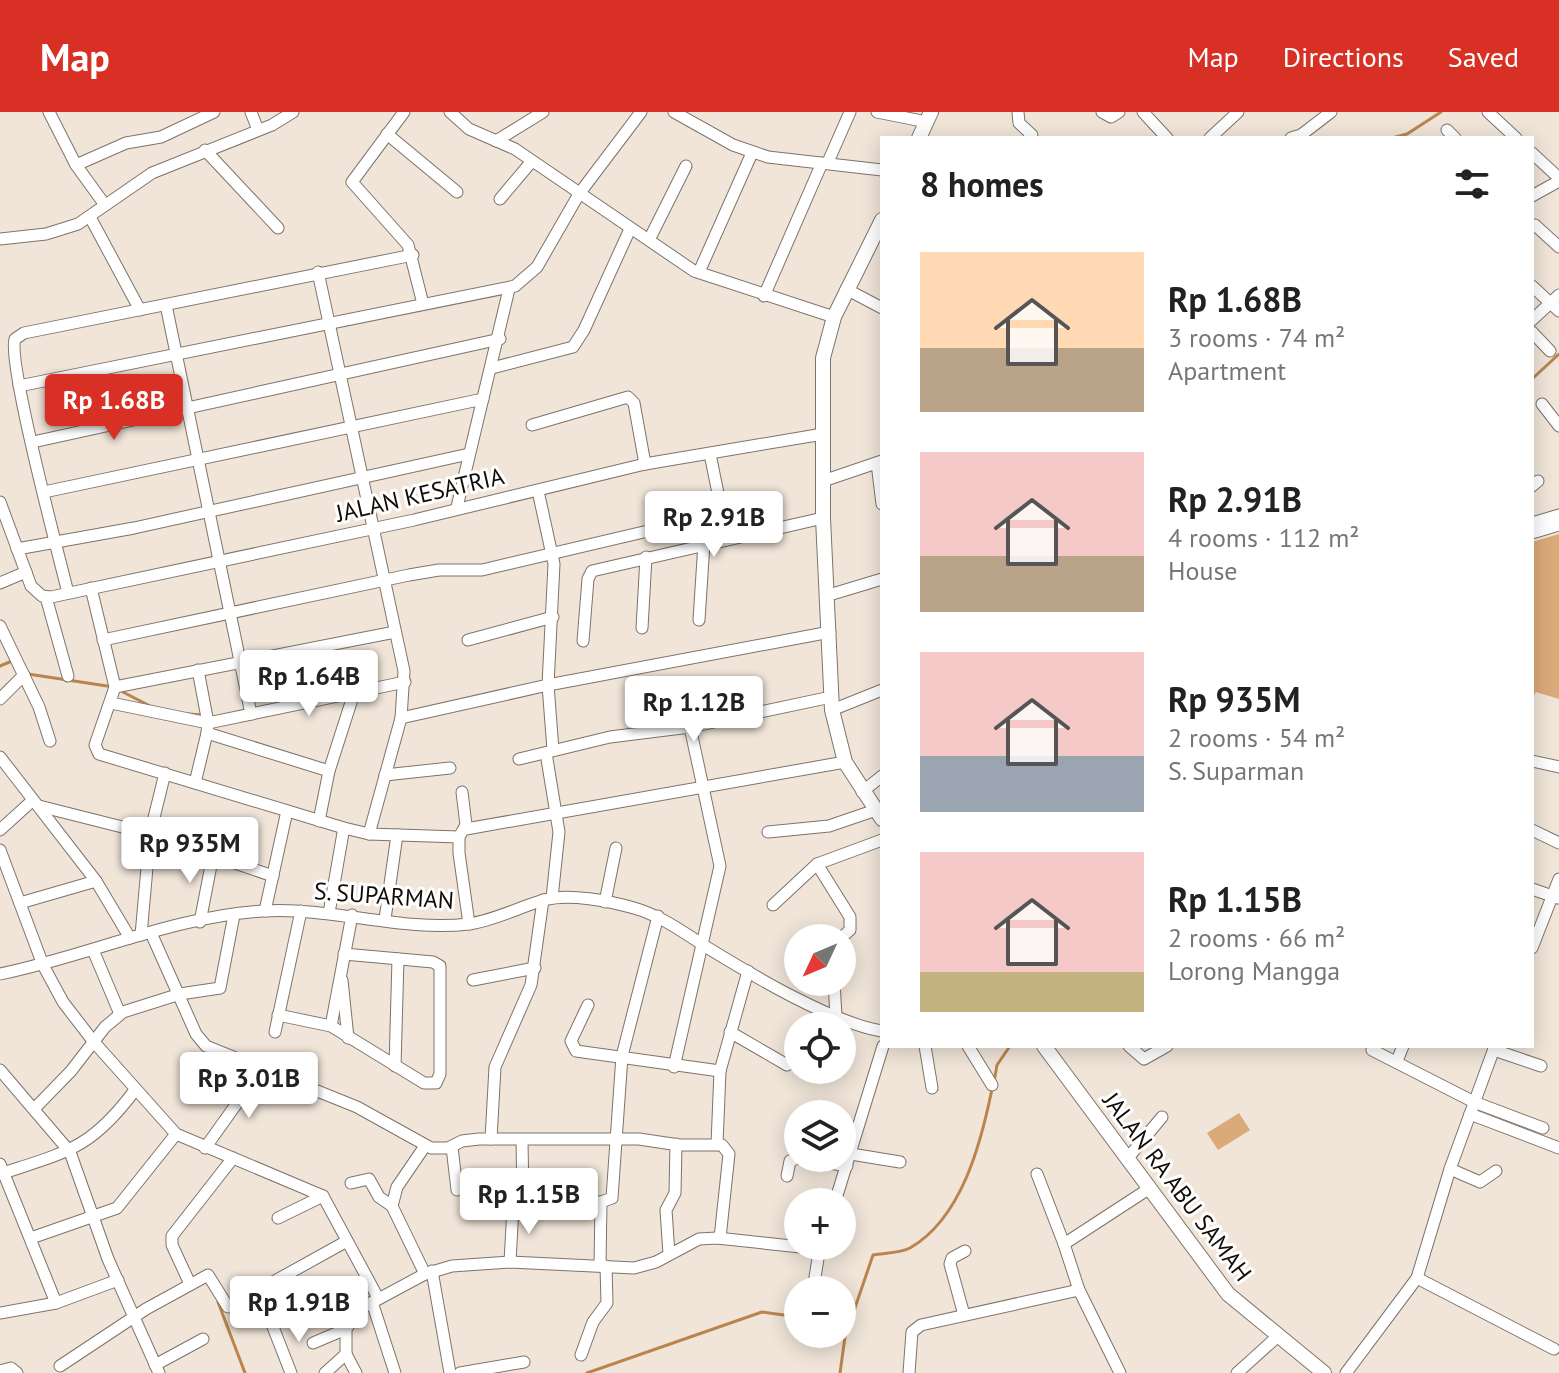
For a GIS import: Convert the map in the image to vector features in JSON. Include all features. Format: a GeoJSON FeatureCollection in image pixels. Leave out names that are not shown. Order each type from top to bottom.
{"type":"FeatureCollection","features":[{"type":"Feature","properties":{"kind":"street"},"geometry":{"type":"LineString","coordinates":[[49,112],[76,165],[105,205]]}},
{"type":"Feature","properties":{"kind":"street"},"geometry":{"type":"LineString","coordinates":[[76,165],[126,143],[161,137],[214,112]]}},
{"type":"Feature","properties":{"kind":"street"},"geometry":{"type":"LineString","coordinates":[[251,112],[258,130]]}},
{"type":"Feature","properties":{"kind":"street"},"geometry":{"type":"LineString","coordinates":[[0,239],[46,234],[90,217],[152,173],[258,130],[293,112]]}},
{"type":"Feature","properties":{"kind":"street"},"geometry":{"type":"LineString","coordinates":[[404,112],[352,182],[399,233],[413,255],[423,304]]}},
{"type":"Feature","properties":{"kind":"street"},"geometry":{"type":"LineString","coordinates":[[450,112],[469,129],[532,161],[699,272],[834,317]]}},
{"type":"Feature","properties":{"kind":"street"},"geometry":{"type":"LineString","coordinates":[[674,112],[752,153],[880,170]]}},
{"type":"Feature","properties":{"kind":"street"},"geometry":{"type":"LineString","coordinates":[[764,296],[850,112]]}},
{"type":"Feature","properties":{"kind":"street"},"geometry":{"type":"LineString","coordinates":[[877,112],[929,117],[920,136]]}},
{"type":"Feature","properties":{"kind":"street"},"geometry":{"type":"LineString","coordinates":[[1018,112],[1019,123],[1032,136]]}},
{"type":"Feature","properties":{"kind":"street"},"geometry":{"type":"LineString","coordinates":[[1102,112],[1111,117],[1119,112]]}},
{"type":"Feature","properties":{"kind":"street"},"geometry":{"type":"LineString","coordinates":[[1143,112],[1165,136]]}},
{"type":"Feature","properties":{"kind":"street"},"geometry":{"type":"LineString","coordinates":[[1212,136],[1238,112]]}},
{"type":"Feature","properties":{"kind":"street"},"geometry":{"type":"LineString","coordinates":[[1298,136],[1331,112]]}},
{"type":"Feature","properties":{"kind":"street"},"geometry":{"type":"LineString","coordinates":[[1488,112],[1514,136]]}},
{"type":"Feature","properties":{"kind":"street"},"geometry":{"type":"LineString","coordinates":[[496,141],[537,114]]}},
{"type":"Feature","properties":{"kind":"street"},"geometry":{"type":"LineString","coordinates":[[19,386],[509,289],[537,267],[579,194],[634,114]]}},
{"type":"Feature","properties":{"kind":"street"},"geometry":{"type":"LineString","coordinates":[[387,134],[457,192]]}},
{"type":"Feature","properties":{"kind":"street"},"geometry":{"type":"LineString","coordinates":[[205,150],[278,228]]}},
{"type":"Feature","properties":{"kind":"street"},"geometry":{"type":"LineString","coordinates":[[699,272],[752,153]]}},
{"type":"Feature","properties":{"kind":"street"},"geometry":{"type":"LineString","coordinates":[[1534,155],[1559,179],[1534,195]]}},
{"type":"Feature","properties":{"kind":"street"},"geometry":{"type":"LineString","coordinates":[[500,199],[532,161]]}},
{"type":"Feature","properties":{"kind":"street"},"geometry":{"type":"LineString","coordinates":[[649,240],[686,166]]}},
{"type":"Feature","properties":{"kind":"street"},"geometry":{"type":"LineString","coordinates":[[90,217],[140,310]]}},
{"type":"Feature","properties":{"kind":"street"},"geometry":{"type":"LineString","coordinates":[[1535,225],[1559,247]]}},
{"type":"Feature","properties":{"kind":"street"},"geometry":{"type":"LineString","coordinates":[[768,832],[829,826],[879,815],[845,762],[832,704],[823,518],[823,358],[834,317],[846,289],[880,228]]}},
{"type":"Feature","properties":{"kind":"street"},"geometry":{"type":"LineString","coordinates":[[492,368],[565,351],[576,344],[630,229]]}},
{"type":"Feature","properties":{"kind":"street"},"geometry":{"type":"LineString","coordinates":[[68,593],[19,386],[13,348],[19,336],[318,272],[413,255]]}},
{"type":"Feature","properties":{"kind":"street"},"geometry":{"type":"LineString","coordinates":[[318,272],[405,682],[401,718],[369,834]]}},
{"type":"Feature","properties":{"kind":"street"},"geometry":{"type":"LineString","coordinates":[[1534,287],[1556,303],[1534,319]]}},
{"type":"Feature","properties":{"kind":"street"},"geometry":{"type":"LineString","coordinates":[[457,507],[500,339],[509,289]]}},
{"type":"Feature","properties":{"kind":"street"},"geometry":{"type":"LineString","coordinates":[[846,289],[880,307]]}},
{"type":"Feature","properties":{"kind":"street"},"geometry":{"type":"LineString","coordinates":[[166,305],[251,714]]}},
{"type":"Feature","properties":{"kind":"street"},"geometry":{"type":"LineString","coordinates":[[1534,334],[1550,351]]}},
{"type":"Feature","properties":{"kind":"street"},"geometry":{"type":"LineString","coordinates":[[33,442],[500,339]]}},
{"type":"Feature","properties":{"kind":"street"},"geometry":{"type":"LineString","coordinates":[[532,425],[628,397],[634,403],[645,464]]}},
{"type":"Feature","properties":{"kind":"street"},"geometry":{"type":"LineString","coordinates":[[44,492],[483,399]]}},
{"type":"Feature","properties":{"kind":"street"},"geometry":{"type":"LineString","coordinates":[[1542,404],[1559,426]]}},
{"type":"Feature","properties":{"kind":"street","name":"JALAN KESATRIA"},"geometry":{"type":"LineString","coordinates":[[46,597],[372,529],[645,464],[823,434]]}},
{"type":"Feature","properties":{"kind":"street"},"geometry":{"type":"LineString","coordinates":[[17,549],[207,512],[469,454]]}},
{"type":"Feature","properties":{"kind":"street"},"geometry":{"type":"LineString","coordinates":[[103,640],[439,570],[482,570],[718,514],[721,508],[710,454]]}},
{"type":"Feature","properties":{"kind":"street"},"geometry":{"type":"LineString","coordinates":[[823,481],[879,462]]}},
{"type":"Feature","properties":{"kind":"street"},"geometry":{"type":"LineString","coordinates":[[491,1139],[495,1067],[535,968],[560,848],[549,751],[552,553],[538,491]]}},
{"type":"Feature","properties":{"kind":"street"},"geometry":{"type":"LineString","coordinates":[[0,502],[31,586],[46,597],[68,676]]}},
{"type":"Feature","properties":{"kind":"street"},"geometry":{"type":"LineString","coordinates":[[1534,522],[1559,515]]}},
{"type":"Feature","properties":{"kind":"street"},"geometry":{"type":"LineString","coordinates":[[583,641],[590,573],[704,543],[823,518]]}},
{"type":"Feature","properties":{"kind":"street"},"geometry":{"type":"LineString","coordinates":[[1534,532],[1559,525]]}},
{"type":"Feature","properties":{"kind":"street"},"geometry":{"type":"LineString","coordinates":[[699,620],[704,543]]}},
{"type":"Feature","properties":{"kind":"street"},"geometry":{"type":"LineString","coordinates":[[642,628],[646,557]]}},
{"type":"Feature","properties":{"kind":"street"},"geometry":{"type":"LineString","coordinates":[[0,583],[26,572]]}},
{"type":"Feature","properties":{"kind":"street"},"geometry":{"type":"LineString","coordinates":[[829,595],[880,580]]}},
{"type":"Feature","properties":{"kind":"street"},"geometry":{"type":"LineString","coordinates":[[91,588],[115,687],[95,745],[97,752],[369,834],[462,833],[845,762]]}},
{"type":"Feature","properties":{"kind":"street"},"geometry":{"type":"LineString","coordinates":[[468,640],[553,617]]}},
{"type":"Feature","properties":{"kind":"street"},"geometry":{"type":"LineString","coordinates":[[0,626],[24,675],[50,741]]}},
{"type":"Feature","properties":{"kind":"street"},"geometry":{"type":"LineString","coordinates":[[115,687],[395,632]]}},
{"type":"Feature","properties":{"kind":"street"},"geometry":{"type":"LineString","coordinates":[[401,718],[548,685],[830,632]]}},
{"type":"Feature","properties":{"kind":"street"},"geometry":{"type":"LineString","coordinates":[[195,783],[207,728],[198,670]]}},
{"type":"Feature","properties":{"kind":"street"},"geometry":{"type":"LineString","coordinates":[[0,699],[24,675]]}},
{"type":"Feature","properties":{"kind":"street"},"geometry":{"type":"LineString","coordinates":[[207,728],[251,714],[405,682]]}},
{"type":"Feature","properties":{"kind":"street"},"geometry":{"type":"LineString","coordinates":[[319,821],[329,771],[355,690]]}},
{"type":"Feature","properties":{"kind":"street"},"geometry":{"type":"LineString","coordinates":[[519,759],[610,737],[832,704],[880,691]]}},
{"type":"Feature","properties":{"kind":"street"},"geometry":{"type":"LineString","coordinates":[[111,703],[207,728],[329,771]]}},
{"type":"Feature","properties":{"kind":"street"},"geometry":{"type":"LineString","coordinates":[[674,1067],[720,866],[690,727]]}},
{"type":"Feature","properties":{"kind":"street"},"geometry":{"type":"LineString","coordinates":[[0,757],[140,936],[180,994],[196,1034],[206,1046],[260,1071],[357,1107],[425,1146],[452,1147],[466,1140],[491,1139],[639,1139],[725,1146],[729,1154],[720,1238]]}},
{"type":"Feature","properties":{"kind":"street"},"geometry":{"type":"LineString","coordinates":[[1534,761],[1559,767]]}},
{"type":"Feature","properties":{"kind":"street"},"geometry":{"type":"LineString","coordinates":[[385,775],[450,768]]}},
{"type":"Feature","properties":{"kind":"street"},"geometry":{"type":"LineString","coordinates":[[140,936],[150,834],[165,773]]}},
{"type":"Feature","properties":{"kind":"street"},"geometry":{"type":"LineString","coordinates":[[862,792],[880,778]]}},
{"type":"Feature","properties":{"kind":"street"},"geometry":{"type":"LineString","coordinates":[[462,792],[460,873],[469,924]]}},
{"type":"Feature","properties":{"kind":"street"},"geometry":{"type":"LineString","coordinates":[[0,830],[36,803]]}},
{"type":"Feature","properties":{"kind":"street"},"geometry":{"type":"LineString","coordinates":[[36,803],[150,834],[273,876]]}},
{"type":"Feature","properties":{"kind":"street"},"geometry":{"type":"LineString","coordinates":[[265,911],[287,811]]}},
{"type":"Feature","properties":{"kind":"street"},"geometry":{"type":"LineString","coordinates":[[1534,831],[1559,843]]}},
{"type":"Feature","properties":{"kind":"street"},"geometry":{"type":"LineString","coordinates":[[329,913],[343,833]]}},
{"type":"Feature","properties":{"kind":"street"},"geometry":{"type":"LineString","coordinates":[[385,919],[397,835]]}},
{"type":"Feature","properties":{"kind":"street"},"geometry":{"type":"LineString","coordinates":[[773,905],[817,864],[880,841]]}},
{"type":"Feature","properties":{"kind":"street"},"geometry":{"type":"LineString","coordinates":[[605,902],[616,848]]}},
{"type":"Feature","properties":{"kind":"street"},"geometry":{"type":"LineString","coordinates":[[0,850],[2,867],[20,903],[43,965],[63,1002],[93,1041],[176,1134],[323,1196],[375,1300],[395,1373]]}},
{"type":"Feature","properties":{"kind":"street"},"geometry":{"type":"LineString","coordinates":[[200,922],[213,855]]}},
{"type":"Feature","properties":{"kind":"street"},"geometry":{"type":"LineString","coordinates":[[817,864],[850,917],[850,924]]}},
{"type":"Feature","properties":{"kind":"street"},"geometry":{"type":"LineString","coordinates":[[1534,943],[1556,897],[1559,879]]}},
{"type":"Feature","properties":{"kind":"street"},"geometry":{"type":"LineString","coordinates":[[20,903],[96,881]]}},
{"type":"Feature","properties":{"kind":"street"},"geometry":{"type":"LineString","coordinates":[[1534,890],[1556,897]]}},
{"type":"Feature","properties":{"kind":"street","name":"S. SUPARMAN"},"geometry":{"type":"LineString","coordinates":[[0,974],[43,965],[140,936],[234,915],[301,911],[469,924],[548,899],[605,902],[658,916],[748,971],[828,1012]]}},
{"type":"Feature","properties":{"kind":"street"},"geometry":{"type":"LineString","coordinates":[[275,1032],[301,911]]}},
{"type":"Feature","properties":{"kind":"street"},"geometry":{"type":"LineString","coordinates":[[35,1108],[120,1014],[180,994],[220,988],[234,915]]}},
{"type":"Feature","properties":{"kind":"street"},"geometry":{"type":"LineString","coordinates":[[331,1026],[352,915]]}},
{"type":"Feature","properties":{"kind":"street"},"geometry":{"type":"LineString","coordinates":[[510,1262],[513,1207],[523,1199],[601,1202],[613,1195],[614,1140],[622,1056],[658,916]]}},
{"type":"Feature","properties":{"kind":"street"},"geometry":{"type":"LineString","coordinates":[[93,950],[120,1014]]}},
{"type":"Feature","properties":{"kind":"street"},"geometry":{"type":"LineString","coordinates":[[278,1015],[331,1026],[428,1085],[436,1083],[440,1074],[442,969],[433,962],[344,954]]}},
{"type":"Feature","properties":{"kind":"street"},"geometry":{"type":"LineString","coordinates":[[395,1066],[398,959]]}},
{"type":"Feature","properties":{"kind":"street"},"geometry":{"type":"LineString","coordinates":[[473,980],[535,968]]}},
{"type":"Feature","properties":{"kind":"street"},"geometry":{"type":"LineString","coordinates":[[341,971],[348,1038]]}},
{"type":"Feature","properties":{"kind":"street"},"geometry":{"type":"LineString","coordinates":[[717,1144],[720,1071],[748,971]]}},
{"type":"Feature","properties":{"kind":"street"},"geometry":{"type":"LineString","coordinates":[[588,1005],[571,1041],[573,1048],[580,1053],[720,1071]]}},
{"type":"Feature","properties":{"kind":"street","name":"S. SUPARMAN"},"geometry":{"type":"LineString","coordinates":[[856,1023],[880,1030]]}},
{"type":"Feature","properties":{"kind":"street"},"geometry":{"type":"LineString","coordinates":[[730,1032],[784,1063]]}},
{"type":"Feature","properties":{"kind":"street"},"geometry":{"type":"LineString","coordinates":[[856,1137],[882,1048]]}},
{"type":"Feature","properties":{"kind":"street"},"geometry":{"type":"LineString","coordinates":[[925,1048],[932,1088]]}},
{"type":"Feature","properties":{"kind":"street"},"geometry":{"type":"LineString","coordinates":[[969,1048],[992,1085]]}},
{"type":"Feature","properties":{"kind":"street"},"geometry":{"type":"LineString","coordinates":[[1131,1048],[1144,1059],[1163,1048]]}},
{"type":"Feature","properties":{"kind":"street"},"geometry":{"type":"LineString","coordinates":[[1397,1061],[1402,1048]]}},
{"type":"Feature","properties":{"kind":"street"},"geometry":{"type":"LineString","coordinates":[[1346,1373],[1417,1278],[1450,1169],[1495,1048],[1541,1066]]}},
{"type":"Feature","properties":{"kind":"street","name":"JALAN RA ABU SAMAH"},"geometry":{"type":"LineString","coordinates":[[1050,1049],[1228,1294],[1324,1373]]}},
{"type":"Feature","properties":{"kind":"street"},"geometry":{"type":"LineString","coordinates":[[1372,1050],[1397,1061],[1472,1108],[1559,1148]]}},
{"type":"Feature","properties":{"kind":"street"},"geometry":{"type":"LineString","coordinates":[[0,1070],[70,1152],[92,1216],[157,1369],[203,1339]]}},
{"type":"Feature","properties":{"kind":"street"},"geometry":{"type":"LineString","coordinates":[[205,1148],[260,1071]]}},
{"type":"Feature","properties":{"kind":"street"},"geometry":{"type":"LineString","coordinates":[[56,1303],[2,1170],[70,1152],[107,1125],[135,1090]]}},
{"type":"Feature","properties":{"kind":"street"},"geometry":{"type":"LineString","coordinates":[[1472,1108],[1543,1128]]}},
{"type":"Feature","properties":{"kind":"street"},"geometry":{"type":"LineString","coordinates":[[1127,1159],[1162,1117]]}},
{"type":"Feature","properties":{"kind":"street"},"geometry":{"type":"LineString","coordinates":[[31,1238],[122,1204],[176,1134]]}},
{"type":"Feature","properties":{"kind":"street"},"geometry":{"type":"LineString","coordinates":[[522,1141],[523,1199]]}},
{"type":"Feature","properties":{"kind":"street"},"geometry":{"type":"LineString","coordinates":[[669,1254],[666,1210],[675,1193],[676,1144]]}},
{"type":"Feature","properties":{"kind":"street"},"geometry":{"type":"LineString","coordinates":[[392,1206],[397,1187],[425,1146]]}},
{"type":"Feature","properties":{"kind":"street"},"geometry":{"type":"LineString","coordinates":[[452,1147],[457,1190]]}},
{"type":"Feature","properties":{"kind":"street"},"geometry":{"type":"LineString","coordinates":[[190,1284],[172,1245],[172,1236],[233,1158]]}},
{"type":"Feature","properties":{"kind":"street"},"geometry":{"type":"LineString","coordinates":[[856,1160],[900,1162]]}},
{"type":"Feature","properties":{"kind":"street"},"geometry":{"type":"LineString","coordinates":[[1450,1169],[1480,1182],[1496,1171]]}},
{"type":"Feature","properties":{"kind":"street"},"geometry":{"type":"LineString","coordinates":[[787,1176],[788,1172]]}},
{"type":"Feature","properties":{"kind":"street"},"geometry":{"type":"LineString","coordinates":[[1037,1174],[1079,1290],[1120,1373]]}},
{"type":"Feature","properties":{"kind":"street"},"geometry":{"type":"LineString","coordinates":[[351,1183],[369,1179],[379,1197],[392,1206],[428,1272],[450,1373]]}},
{"type":"Feature","properties":{"kind":"street"},"geometry":{"type":"LineString","coordinates":[[1064,1244],[1150,1188]]}},
{"type":"Feature","properties":{"kind":"street"},"geometry":{"type":"LineString","coordinates":[[278,1218],[323,1196]]}},
{"type":"Feature","properties":{"kind":"street"},"geometry":{"type":"LineString","coordinates":[[581,1355],[593,1322],[608,1299],[603,1266],[601,1202]]}},
{"type":"Feature","properties":{"kind":"street"},"geometry":{"type":"LineString","coordinates":[[356,1373],[346,1354],[346,1329],[354,1314],[428,1272],[469,1264],[510,1262],[645,1266],[699,1239],[784,1244]]}},
{"type":"Feature","properties":{"kind":"street"},"geometry":{"type":"LineString","coordinates":[[60,1366],[190,1284],[211,1276],[230,1306],[347,1241]]}},
{"type":"Feature","properties":{"kind":"street"},"geometry":{"type":"LineString","coordinates":[[964,1315],[950,1264],[952,1258],[965,1251]]}},
{"type":"Feature","properties":{"kind":"street"},"geometry":{"type":"LineString","coordinates":[[1417,1278],[1554,1349]]}},
{"type":"Feature","properties":{"kind":"street"},"geometry":{"type":"LineString","coordinates":[[0,1313],[56,1303],[118,1280]]}},
{"type":"Feature","properties":{"kind":"street"},"geometry":{"type":"LineString","coordinates":[[909,1373],[915,1329],[1079,1290]]}},
{"type":"Feature","properties":{"kind":"street"},"geometry":{"type":"LineString","coordinates":[[273,1327],[291,1373]]}},
{"type":"Feature","properties":{"kind":"street"},"geometry":{"type":"LineString","coordinates":[[313,1343],[346,1329]]}},
{"type":"Feature","properties":{"kind":"street"},"geometry":{"type":"LineString","coordinates":[[1237,1373],[1278,1336]]}},
{"type":"Feature","properties":{"kind":"street"},"geometry":{"type":"LineString","coordinates":[[325,1373],[346,1354]]}},
{"type":"Feature","properties":{"kind":"street"},"geometry":{"type":"LineString","coordinates":[[460,1373],[524,1362]]}},
{"type":"Feature","properties":{"kind":"street"},"geometry":{"type":"LineString","coordinates":[[0,1371],[11,1368],[17,1373]]}},
{"type":"Feature","properties":{"kind":"shaded area"},"geometry":{"type":"Polygon","coordinates":[[[1559,534],[1559,699],[1536,692],[1534,696],[1534,541],[1559,534]]]}},
{"type":"Feature","properties":{"kind":"shaded area"},"geometry":{"type":"Polygon","coordinates":[[[1239,1113],[1250,1130],[1218,1150],[1207,1133],[1239,1113]]]}},
{"type":"Feature","properties":{"kind":"waterway"},"geometry":{"type":"LineString","coordinates":[[1400,136],[1441,112]]}},
{"type":"Feature","properties":{"kind":"waterway"},"geometry":{"type":"LineString","coordinates":[[1534,377],[1559,354]]}},
{"type":"Feature","properties":{"kind":"waterway"},"geometry":{"type":"LineString","coordinates":[[0,666],[12,661]]}},
{"type":"Feature","properties":{"kind":"waterway"},"geometry":{"type":"LineString","coordinates":[[28,674],[107,686]]}},
{"type":"Feature","properties":{"kind":"waterway"},"geometry":{"type":"LineString","coordinates":[[123,692],[150,706]]}},
{"type":"Feature","properties":{"kind":"waterway"},"geometry":{"type":"LineString","coordinates":[[188,714],[204,715]]}},
{"type":"Feature","properties":{"kind":"waterway"},"geometry":{"type":"LineString","coordinates":[[994,1082],[997,1065],[1009,1048]]}},
{"type":"Feature","properties":{"kind":"waterway"},"geometry":{"type":"LineString","coordinates":[[840,1373],[845,1337],[873,1255],[910,1248],[928,1235],[943,1218],[956,1199],[975,1155],[992,1089]]}},
{"type":"Feature","properties":{"kind":"waterway"},"geometry":{"type":"LineString","coordinates":[[218,1302],[245,1373]]}},
{"type":"Feature","properties":{"kind":"waterway"},"geometry":{"type":"LineString","coordinates":[[587,1373],[762,1312],[784,1315]]}}]}
